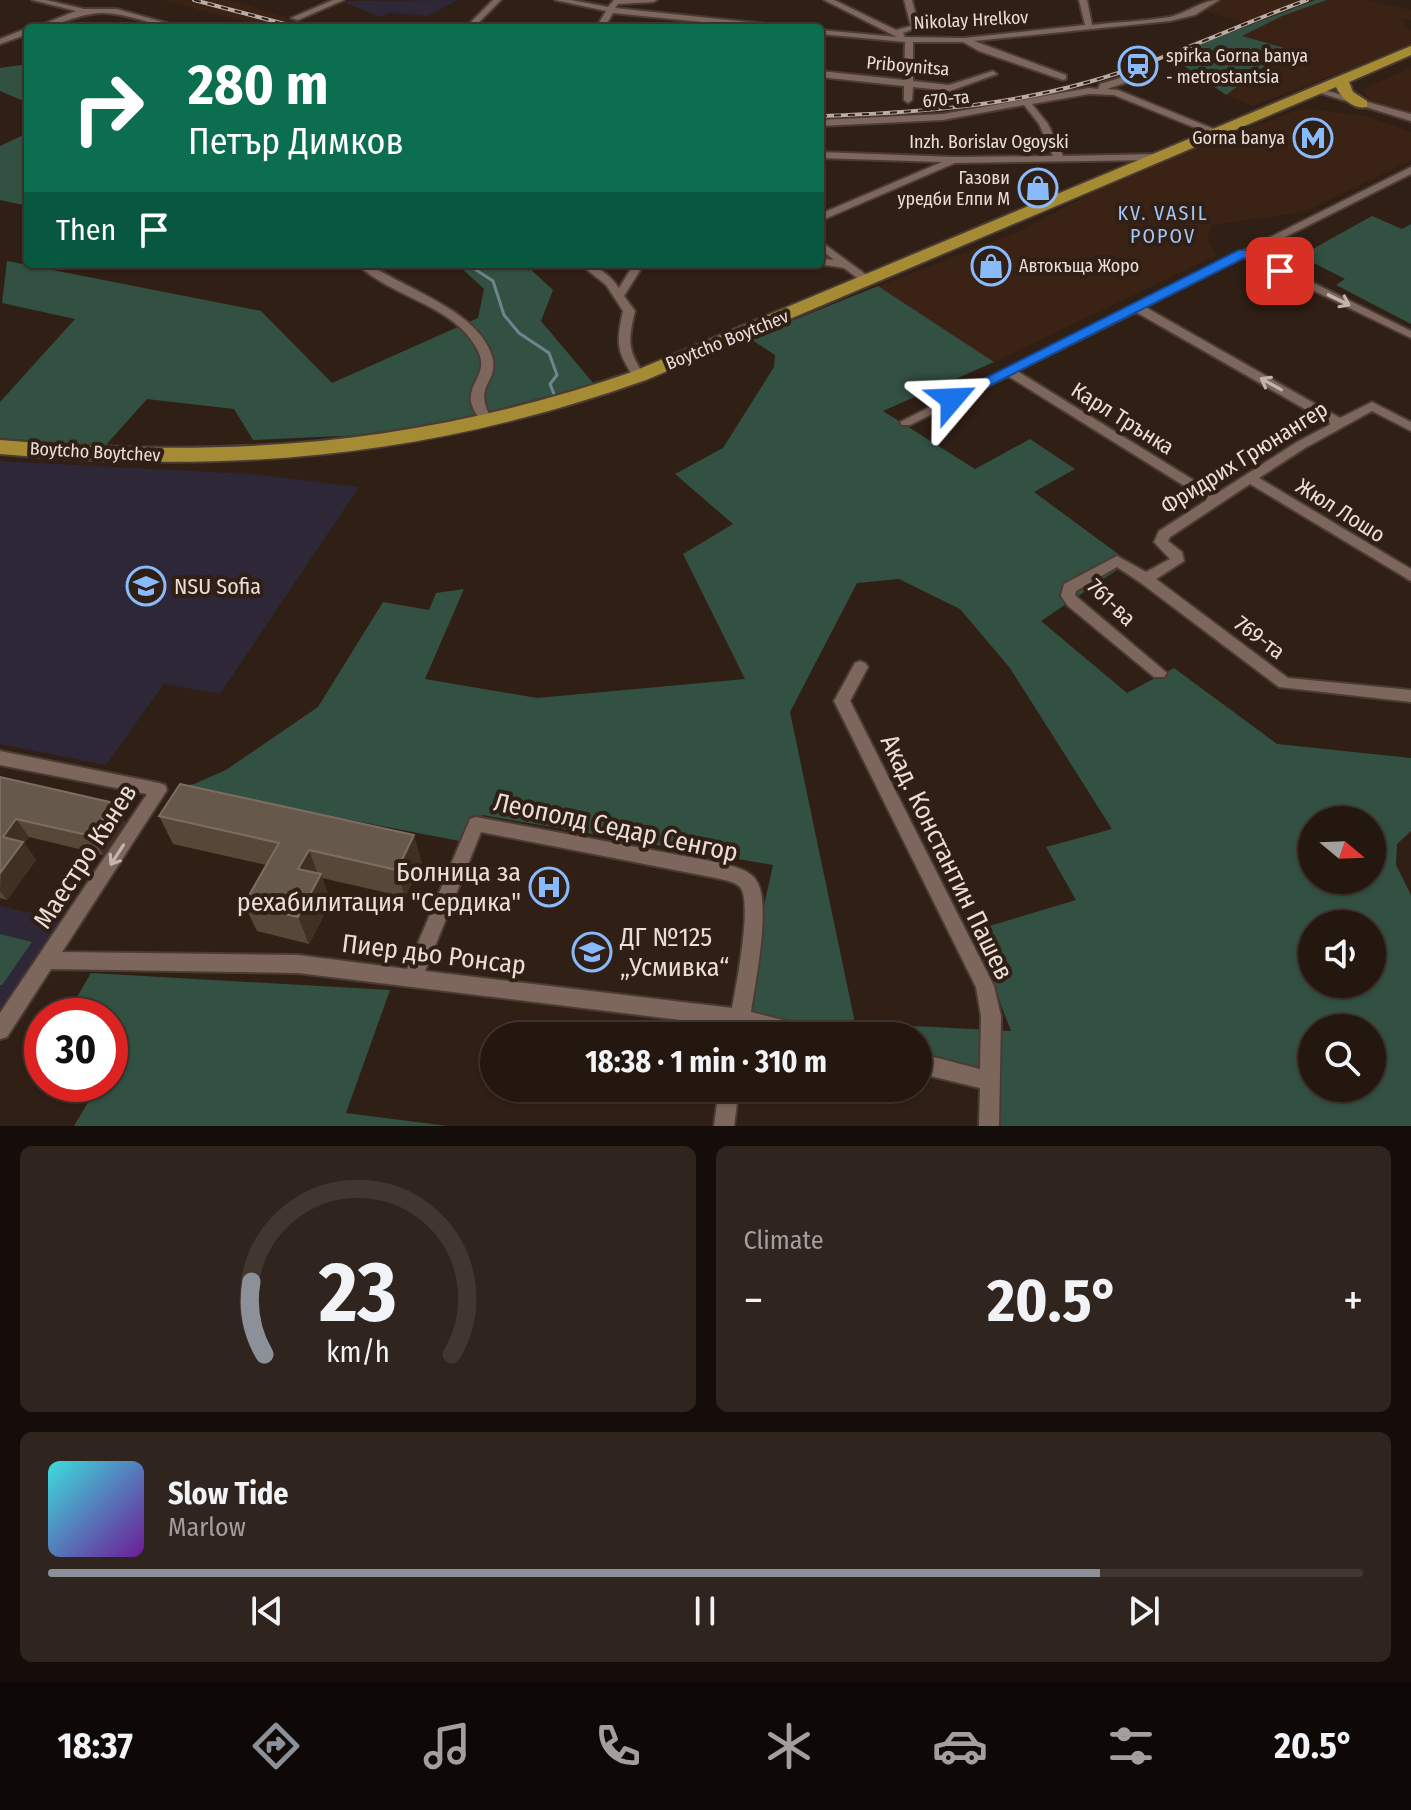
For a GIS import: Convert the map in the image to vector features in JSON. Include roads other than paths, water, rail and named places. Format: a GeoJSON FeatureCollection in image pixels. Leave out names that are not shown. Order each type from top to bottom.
{"type":"FeatureCollection","features":[{"type":"Feature","properties":{"kind":"highway","name":"Boytcho Boytchev"},"geometry":{"type":"LineString","coordinates":[[0,447],[140,456],[253,453],[376,442],[516,415],[639,376],[1411,50]]}},
{"type":"Feature","properties":{"kind":"highway"},"geometry":{"type":"LineString","coordinates":[[1341,81],[1347,94],[1362,104]]}},
{"type":"Feature","properties":{"kind":"street"},"geometry":{"type":"LineString","coordinates":[[36,0],[84,11],[117,11],[165,24]]}},
{"type":"Feature","properties":{"kind":"street"},"geometry":{"type":"LineString","coordinates":[[295,18],[340,0]]}},
{"type":"Feature","properties":{"kind":"street"},"geometry":{"type":"LineString","coordinates":[[473,24],[497,0]]}},
{"type":"Feature","properties":{"kind":"street"},"geometry":{"type":"LineString","coordinates":[[559,0],[614,4],[756,24]]}},
{"type":"Feature","properties":{"kind":"street"},"geometry":{"type":"LineString","coordinates":[[614,4],[653,0]]}},
{"type":"Feature","properties":{"kind":"street"},"geometry":{"type":"LineString","coordinates":[[828,0],[909,40],[908,100]]}},
{"type":"Feature","properties":{"kind":"street"},"geometry":{"type":"LineString","coordinates":[[895,33],[915,27],[908,0]]}},
{"type":"Feature","properties":{"kind":"street"},"geometry":{"type":"LineString","coordinates":[[1083,0],[1089,27]]}},
{"type":"Feature","properties":{"kind":"street","name":"Nikolay Hrelkov"},"geometry":{"type":"LineString","coordinates":[[824,32],[909,40],[964,40],[1176,18],[1215,0]]}},
{"type":"Feature","properties":{"kind":"street"},"geometry":{"type":"LineString","coordinates":[[602,24],[614,4]]}},
{"type":"Feature","properties":{"kind":"street"},"geometry":{"type":"LineString","coordinates":[[48,24],[84,11]]}},
{"type":"Feature","properties":{"kind":"street"},"geometry":{"type":"LineString","coordinates":[[0,42],[24,33]]}},
{"type":"Feature","properties":{"kind":"street"},"geometry":{"type":"LineString","coordinates":[[964,40],[978,48],[1063,77]]}},
{"type":"Feature","properties":{"kind":"street","name":"Priboynitsa"},"geometry":{"type":"LineString","coordinates":[[824,74],[950,88],[993,74]]}},
{"type":"Feature","properties":{"kind":"street"},"geometry":{"type":"LineString","coordinates":[[1140,75],[1103,86],[1104,92],[1115,92],[1216,133]]}},
{"type":"Feature","properties":{"kind":"street"},"geometry":{"type":"LineString","coordinates":[[1321,90],[1411,118]]}},
{"type":"Feature","properties":{"kind":"street","name":"670-та"},"geometry":{"type":"LineString","coordinates":[[824,123],[943,117],[1073,92],[1104,92]]}},
{"type":"Feature","properties":{"kind":"street"},"geometry":{"type":"LineString","coordinates":[[1027,103],[1043,124],[1059,158]]}},
{"type":"Feature","properties":{"kind":"street","name":"Inzh. Borislav Ogoyski"},"geometry":{"type":"LineString","coordinates":[[824,155],[955,160],[1158,157]]}},
{"type":"Feature","properties":{"kind":"street"},"geometry":{"type":"LineString","coordinates":[[824,216],[955,160]]}},
{"type":"Feature","properties":{"kind":"street"},"geometry":{"type":"LineString","coordinates":[[906,422],[1411,170]]}},
{"type":"Feature","properties":{"kind":"street"},"geometry":{"type":"LineString","coordinates":[[1397,177],[1411,183]]}},
{"type":"Feature","properties":{"kind":"street"},"geometry":{"type":"LineString","coordinates":[[824,247],[868,281]]}},
{"type":"Feature","properties":{"kind":"street"},"geometry":{"type":"LineString","coordinates":[[1244,253],[1411,335]]}},
{"type":"Feature","properties":{"kind":"street"},"geometry":{"type":"LineString","coordinates":[[824,262],[846,265]]}},
{"type":"Feature","properties":{"kind":"street"},"geometry":{"type":"LineString","coordinates":[[367,268],[465,325],[487,356],[487,369],[476,393],[477,407],[487,421]]}},
{"type":"Feature","properties":{"kind":"street"},"geometry":{"type":"LineString","coordinates":[[590,268],[620,294],[629,311],[621,338],[623,350],[639,376]]}},
{"type":"Feature","properties":{"kind":"street"},"geometry":{"type":"LineString","coordinates":[[620,294],[636,268]]}},
{"type":"Feature","properties":{"kind":"street"},"geometry":{"type":"LineString","coordinates":[[1136,307],[1339,423]]}},
{"type":"Feature","properties":{"kind":"street","name":"Карл Трънка"},"geometry":{"type":"LineString","coordinates":[[1008,371],[1216,500]]}},
{"type":"Feature","properties":{"kind":"street","name":"Фридрих Грюнангер"},"geometry":{"type":"LineString","coordinates":[[1146,579],[1177,561],[1177,555],[1160,537],[1339,423],[1372,406],[1411,427]]}},
{"type":"Feature","properties":{"kind":"street","name":"Жюл Лошо"},"geometry":{"type":"LineString","coordinates":[[1249,478],[1411,576]]}},
{"type":"Feature","properties":{"kind":"street","name":"761-ва"},"geometry":{"type":"LineString","coordinates":[[1146,579],[1113,561],[1069,588],[1068,596],[1159,673]]}},
{"type":"Feature","properties":{"kind":"street","name":"769-та"},"geometry":{"type":"LineString","coordinates":[[1146,579],[1284,683],[1411,696]]}},
{"type":"Feature","properties":{"kind":"street","name":"Акад. Константин Пашев"},"geometry":{"type":"LineString","coordinates":[[860,667],[842,701],[985,986],[991,1016],[989,1126]]}},
{"type":"Feature","properties":{"kind":"street","name":"Маестро Кънев"},"geometry":{"type":"LineString","coordinates":[[0,758],[159,790],[0,1030]]}},
{"type":"Feature","properties":{"kind":"street","name":"Леополд Седар Сенгор"},"geometry":{"type":"LineString","coordinates":[[413,977],[476,824],[716,870],[745,881],[750,887],[755,909],[739,1022]]}},
{"type":"Feature","properties":{"kind":"street","name":"Пиер дьо Ронсар"},"geometry":{"type":"LineString","coordinates":[[48,960],[298,964],[413,977],[706,1022]]}},
{"type":"Feature","properties":{"kind":"street"},"geometry":{"type":"LineString","coordinates":[[932,1067],[989,1081]]}},
{"type":"Feature","properties":{"kind":"street"},"geometry":{"type":"LineString","coordinates":[[724,1126],[727,1102]]}},
{"type":"Feature","properties":{"kind":"waterway"},"geometry":{"type":"LineString","coordinates":[[473,268],[493,281],[504,315],[519,333],[549,353],[557,375],[550,384],[554,394]]}},
{"type":"Feature","properties":{"kind":"railway"},"geometry":{"type":"LineString","coordinates":[[194,0],[285,24]]}},
{"type":"Feature","properties":{"kind":"railway"},"geometry":{"type":"LineString","coordinates":[[824,116],[954,107],[1053,91],[1141,65],[1307,0]]}},
{"type":"Feature","properties":{"kind":"place","name":"spirka Gorna banya - metrostantsia"},"geometry":{"type":"Point","coordinates":[1138,66]}},
{"type":"Feature","properties":{"kind":"place","name":"Gorna banya"},"geometry":{"type":"Point","coordinates":[1313,138]}},
{"type":"Feature","properties":{"kind":"place","name":"Газови уредби Елпи М"},"geometry":{"type":"Point","coordinates":[1038,188]}},
{"type":"Feature","properties":{"kind":"place","name":"Автокъща Жоро"},"geometry":{"type":"Point","coordinates":[991,266]}},
{"type":"Feature","properties":{"kind":"place","name":"NSU Sofia"},"geometry":{"type":"Point","coordinates":[146,586]}},
{"type":"Feature","properties":{"kind":"place","name":"Болница за рехабилитация \"Сердика\""},"geometry":{"type":"Point","coordinates":[549,887]}},
{"type":"Feature","properties":{"kind":"place","name":"ДГ №125 „Усмивка“"},"geometry":{"type":"Point","coordinates":[592,952]}},
{"type":"Feature","properties":{"kind":"district","name":"KV. VASIL POPOV"},"geometry":{"type":"Point","coordinates":[1163,224]}}]}
